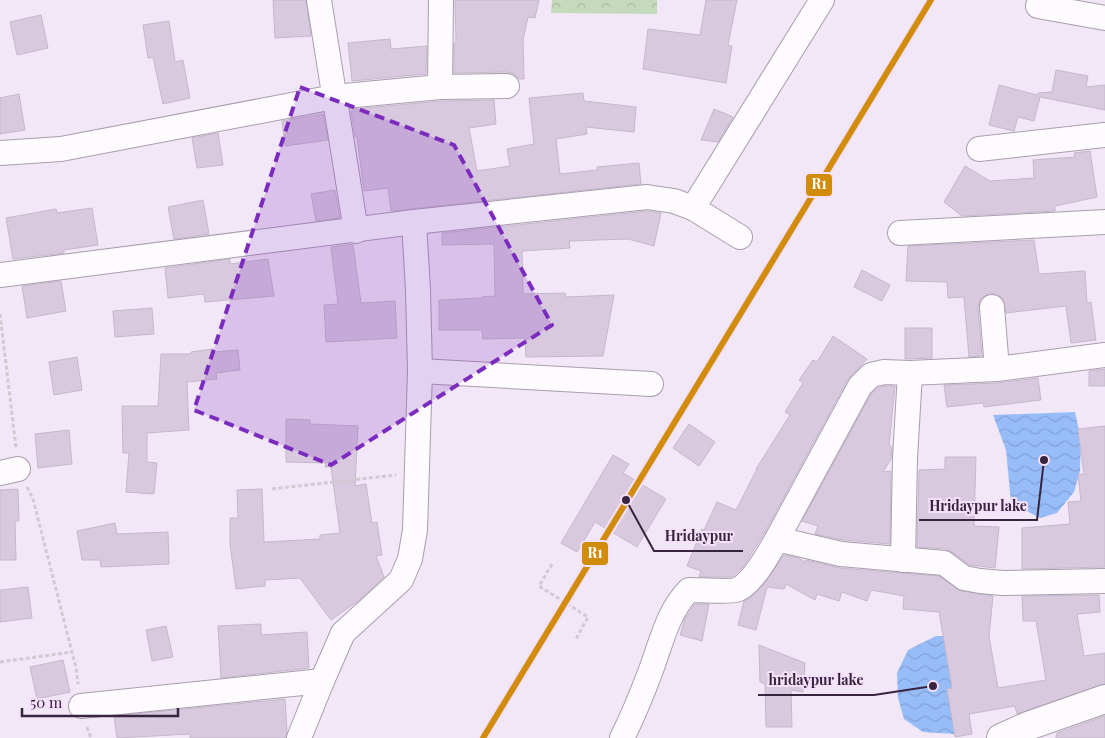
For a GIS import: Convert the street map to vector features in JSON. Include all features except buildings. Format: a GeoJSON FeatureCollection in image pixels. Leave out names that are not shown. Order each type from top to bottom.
{"type":"FeatureCollection","features":[{"type":"Feature","properties":{"kind":"street"},"geometry":{"type":"LineString","coordinates":[[319,0],[356,231]]}},
{"type":"Feature","properties":{"kind":"street"},"geometry":{"type":"LineString","coordinates":[[440,87],[441,0]]}},
{"type":"Feature","properties":{"kind":"street"},"geometry":{"type":"LineString","coordinates":[[693,208],[822,0]]}},
{"type":"Feature","properties":{"kind":"street"},"geometry":{"type":"LineString","coordinates":[[1038,6],[1105,18]]}},
{"type":"Feature","properties":{"kind":"street"},"geometry":{"type":"LineString","coordinates":[[0,153],[61,149],[334,97],[440,87],[507,86]]}},
{"type":"Feature","properties":{"kind":"street"},"geometry":{"type":"LineString","coordinates":[[979,149],[1105,135]]}},
{"type":"Feature","properties":{"kind":"street"},"geometry":{"type":"LineString","coordinates":[[0,275],[356,231],[414,222],[647,197],[674,201],[693,208],[740,238]]}},
{"type":"Feature","properties":{"kind":"street"},"geometry":{"type":"LineString","coordinates":[[299,738],[343,633],[401,580],[410,559],[415,530],[420,372],[414,222]]}},
{"type":"Feature","properties":{"kind":"street"},"geometry":{"type":"LineString","coordinates":[[900,233],[1105,222]]}},
{"type":"Feature","properties":{"kind":"street"},"geometry":{"type":"LineString","coordinates":[[992,307],[997,369]]}},
{"type":"Feature","properties":{"kind":"street"},"geometry":{"type":"LineString","coordinates":[[622,738],[638,705],[670,618],[679,601],[689,590],[736,591],[759,568],[777,539],[860,386],[871,375],[884,372],[910,373],[997,369],[1105,355]]}},
{"type":"Feature","properties":{"kind":"street"},"geometry":{"type":"LineString","coordinates":[[420,372],[651,384]]}},
{"type":"Feature","properties":{"kind":"street"},"geometry":{"type":"LineString","coordinates":[[902,560],[910,373]]}},
{"type":"Feature","properties":{"kind":"street"},"geometry":{"type":"LineString","coordinates":[[777,539],[841,554],[944,563],[964,578],[980,581],[1003,583],[1105,581]]}},
{"type":"Feature","properties":{"kind":"street"},"geometry":{"type":"LineString","coordinates":[[81,706],[322,680]]}},
{"type":"Feature","properties":{"kind":"street"},"geometry":{"type":"LineString","coordinates":[[1000,738],[1105,699]]}},
{"type":"Feature","properties":{"kind":"path"},"geometry":{"type":"LineString","coordinates":[[0,314],[13,413],[9,471],[33,499],[76,668],[81,706],[91,738]]}},
{"type":"Feature","properties":{"kind":"path"},"geometry":{"type":"LineString","coordinates":[[272,489],[416,473]]}},
{"type":"Feature","properties":{"kind":"path"},"geometry":{"type":"LineString","coordinates":[[552,564],[539,586],[588,617],[576,639]]}},
{"type":"Feature","properties":{"kind":"path"},"geometry":{"type":"LineString","coordinates":[[0,662],[72,652]]}},
{"type":"Feature","properties":{"kind":"highlighted area"},"geometry":{"type":"Polygon","coordinates":[[[300,87],[454,145],[552,325],[331,465],[194,410],[300,87]]]}},
{"type":"Feature","properties":{"kind":"green space"},"geometry":{"type":"Polygon","coordinates":[[[552,0],[657,0],[657,14],[551,13],[552,0]]]}},
{"type":"Feature","properties":{"kind":"water"},"geometry":{"type":"Polygon","coordinates":[[[1075,412],[1081,439],[1080,471],[1074,492],[1057,513],[1040,518],[1011,503],[1006,450],[993,415],[1075,412]]]}},
{"type":"Feature","properties":{"kind":"water"},"geometry":{"type":"Polygon","coordinates":[[[936,636],[966,636],[970,735],[923,732],[904,719],[898,698],[897,673],[908,650],[936,636]]]}},
{"type":"Feature","properties":{"kind":"transit line","name":"R1"},"geometry":{"type":"LineString","coordinates":[[483,738],[931,0]]}},
{"type":"Feature","properties":{"kind":"place","name":"Hridaypur lake"},"geometry":{"type":"Point","coordinates":[1044,460]}},
{"type":"Feature","properties":{"kind":"place","name":"Hridaypur"},"geometry":{"type":"Point","coordinates":[626,500]}},
{"type":"Feature","properties":{"kind":"place","name":"hridaypur lake"},"geometry":{"type":"Point","coordinates":[933,686]}}]}
